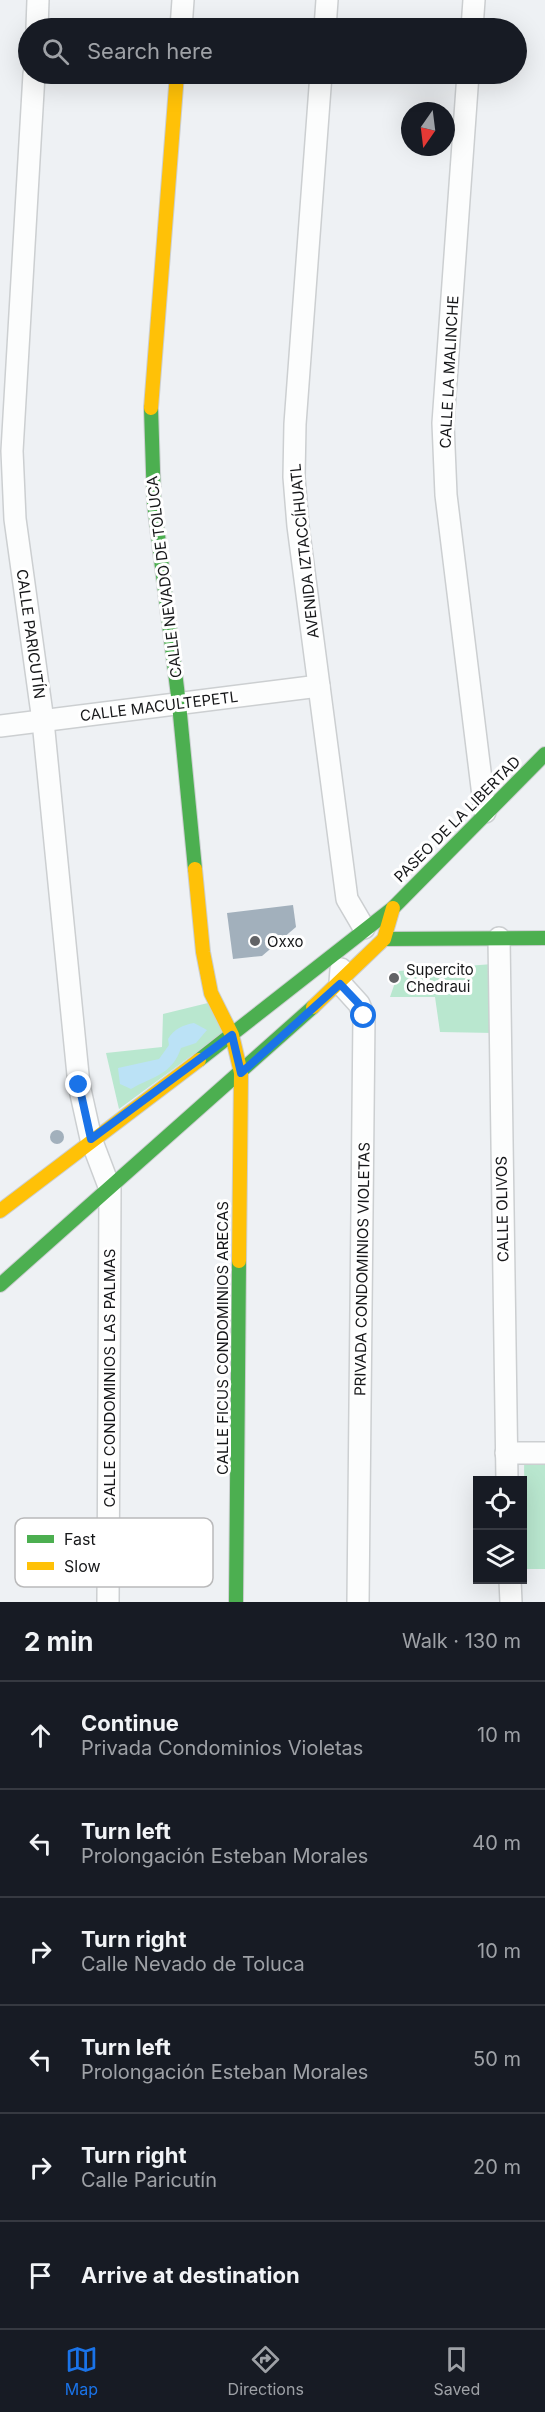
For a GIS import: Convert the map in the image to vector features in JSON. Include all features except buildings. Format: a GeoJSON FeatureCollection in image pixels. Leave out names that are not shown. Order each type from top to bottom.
{"type":"FeatureCollection","features":[{"type":"Feature","properties":{"kind":"street"},"geometry":{"type":"LineString","coordinates":[[37,18],[38,0]]}},
{"type":"Feature","properties":{"kind":"street"},"geometry":{"type":"LineString","coordinates":[[182,18],[183,0]]}},
{"type":"Feature","properties":{"kind":"street"},"geometry":{"type":"LineString","coordinates":[[326,18],[327,0]]}},
{"type":"Feature","properties":{"kind":"street"},"geometry":{"type":"LineString","coordinates":[[473,18],[474,0]]}},
{"type":"Feature","properties":{"kind":"street","name":"CALLE PARICUTÍN"},"geometry":{"type":"LineString","coordinates":[[33,84],[12,451],[15,519],[43,721],[79,1085],[91,1139],[110,1189]]}},
{"type":"Feature","properties":{"kind":"street","name":"CALLE NEVADO DE TOLUCA"},"geometry":{"type":"LineString","coordinates":[[176,84],[151,409],[154,503],[179,704],[202,952],[211,993],[232,1035],[241,1073]]}},
{"type":"Feature","properties":{"kind":"street","name":"AVENIDA IZTACCÍHUATL"},"geometry":{"type":"LineString","coordinates":[[320,84],[296,412],[294,477],[298,526],[347,899],[364,928]]}},
{"type":"Feature","properties":{"kind":"street","name":"CALLE LA MALINCHE"},"geometry":{"type":"LineString","coordinates":[[467,84],[443,423],[446,495],[458,573],[485,812]]}},
{"type":"Feature","properties":{"kind":"street","name":"CALLE MACULTEPETL"},"geometry":{"type":"LineString","coordinates":[[0,726],[319,686]]}},
{"type":"Feature","properties":{"kind":"street","name":"PASEO DE LA LIBERTAD"},"geometry":{"type":"LineString","coordinates":[[0,1211],[91,1139],[232,1035],[364,928],[393,908],[485,812],[545,754]]}},
{"type":"Feature","properties":{"kind":"street","name":"PASEO DE LA LIBERTAD"},"geometry":{"type":"LineString","coordinates":[[384,939],[393,908]]}},
{"type":"Feature","properties":{"kind":"street"},"geometry":{"type":"LineString","coordinates":[[364,928],[384,939],[545,938]]}},
{"type":"Feature","properties":{"kind":"street","name":"CALLE OLIVOS"},"geometry":{"type":"LineString","coordinates":[[499,938],[507,1476]]}},
{"type":"Feature","properties":{"kind":"street"},"geometry":{"type":"LineString","coordinates":[[0,1285],[340,984],[384,939]]}},
{"type":"Feature","properties":{"kind":"street"},"geometry":{"type":"LineString","coordinates":[[340,984],[344,944]]}},
{"type":"Feature","properties":{"kind":"street","name":"PRIVADA CONDOMINIOS VIOLETAS"},"geometry":{"type":"LineString","coordinates":[[340,984],[359,1004],[364,1016],[358,1602]]}},
{"type":"Feature","properties":{"kind":"street","name":"CALLE FICUS CONDOMINIOS ARECAS"},"geometry":{"type":"LineString","coordinates":[[236,1602],[241,1073]]}},
{"type":"Feature","properties":{"kind":"street","name":"CALLE CONDOMINIOS LAS PALMAS"},"geometry":{"type":"LineString","coordinates":[[108,1518],[110,1189]]}},
{"type":"Feature","properties":{"kind":"street"},"geometry":{"type":"LineString","coordinates":[[506,1453],[545,1453]]}},
{"type":"Feature","properties":{"kind":"street"},"geometry":{"type":"LineString","coordinates":[[510,1584],[511,1602]]}},
{"type":"Feature","properties":{"kind":"street","name":"CALLE CONDOMINIOS LAS PALMAS"},"geometry":{"type":"LineString","coordinates":[[108,1587],[108,1602]]}},
{"type":"Feature","properties":{"kind":"green space"},"geometry":{"type":"Polygon","coordinates":[[[493,964],[494,1033],[440,1032],[435,997],[390,997],[399,971],[493,964]]]}},
{"type":"Feature","properties":{"kind":"green space"},"geometry":{"type":"Polygon","coordinates":[[[216,1001],[232,1026],[119,1109],[106,1053],[162,1047],[163,1014],[216,1001]]]}},
{"type":"Feature","properties":{"kind":"green space"},"geometry":{"type":"Polygon","coordinates":[[[545,1453],[545,1569],[527,1569],[527,1476],[524,1476],[524,1454],[545,1453]]]}},
{"type":"Feature","properties":{"kind":"water"},"geometry":{"type":"Polygon","coordinates":[[[194,1023],[207,1030],[196,1043],[181,1048],[167,1069],[131,1089],[120,1084],[118,1068],[159,1059],[169,1045],[168,1039],[173,1033],[183,1026],[194,1023]]]}},
{"type":"Feature","properties":{"kind":"traffic: fast"},"geometry":{"type":"LineString","coordinates":[[151,408],[154,503],[179,704],[195,869]]}},
{"type":"Feature","properties":{"kind":"traffic: fast"},"geometry":{"type":"LineString","coordinates":[[199,1060],[393,908],[545,754]]}},
{"type":"Feature","properties":{"kind":"traffic: fast"},"geometry":{"type":"LineString","coordinates":[[384,939],[545,938]]}},
{"type":"Feature","properties":{"kind":"traffic: fast"},"geometry":{"type":"LineString","coordinates":[[0,1285],[313,1007]]}},
{"type":"Feature","properties":{"kind":"traffic: fast"},"geometry":{"type":"LineString","coordinates":[[236,1602],[239,1261]]}},
{"type":"Feature","properties":{"kind":"traffic: slow"},"geometry":{"type":"LineString","coordinates":[[151,408],[176,84]]}},
{"type":"Feature","properties":{"kind":"traffic: slow"},"geometry":{"type":"LineString","coordinates":[[195,869],[203,952],[211,993],[232,1035],[241,1073],[239,1261]]}},
{"type":"Feature","properties":{"kind":"traffic: slow"},"geometry":{"type":"LineString","coordinates":[[313,1007],[384,939],[393,908]]}},
{"type":"Feature","properties":{"kind":"traffic: slow"},"geometry":{"type":"LineString","coordinates":[[0,1211],[199,1060]]}},
{"type":"Feature","properties":{"kind":"place","name":"Oxxo"},"geometry":{"type":"Point","coordinates":[255,941]}},
{"type":"Feature","properties":{"kind":"place","name":"Supercito Chedraui"},"geometry":{"type":"Point","coordinates":[394,978]}},
{"type":"Feature","properties":{"kind":"route"},"geometry":{"type":"LineString","coordinates":[[79,1085],[91,1139],[232,1035],[241,1073],[340,984],[359,1004],[364,1016]]}}]}
